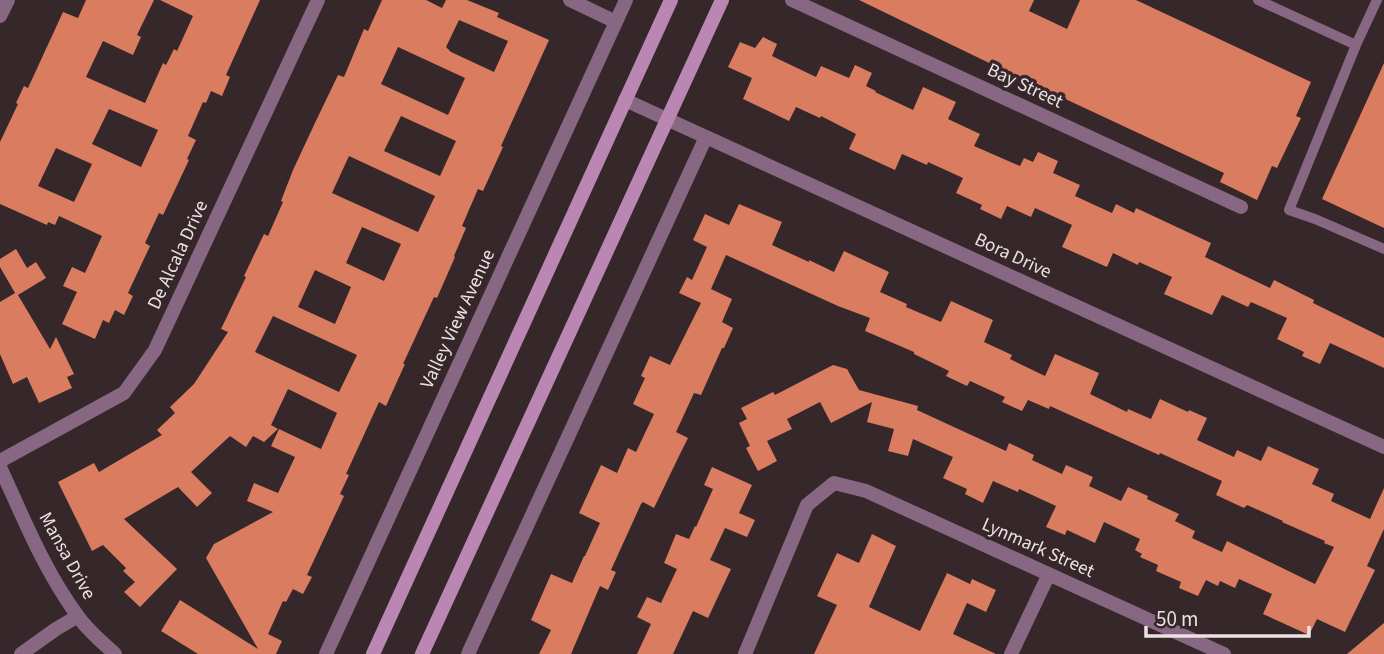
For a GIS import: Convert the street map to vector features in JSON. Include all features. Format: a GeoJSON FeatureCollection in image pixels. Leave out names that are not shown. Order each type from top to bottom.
{"type":"FeatureCollection","features":[{"type":"Feature","properties":{"kind":"main road"},"geometry":{"type":"LineString","coordinates":[[373,654],[671,0]]}},
{"type":"Feature","properties":{"kind":"main road"},"geometry":{"type":"LineString","coordinates":[[422,654],[722,0]]}},
{"type":"Feature","properties":{"kind":"street"},"geometry":{"type":"LineString","coordinates":[[0,16],[8,0]]}},
{"type":"Feature","properties":{"kind":"street","name":"De Alcala Drive"},"geometry":{"type":"LineString","coordinates":[[0,461],[124,393],[155,350],[318,0]]}},
{"type":"Feature","properties":{"kind":"street"},"geometry":{"type":"LineString","coordinates":[[570,0],[616,22]]}},
{"type":"Feature","properties":{"kind":"street","name":"Valley View Avenue"},"geometry":{"type":"LineString","coordinates":[[326,654],[626,0]]}},
{"type":"Feature","properties":{"kind":"street","name":"Bay Street"},"geometry":{"type":"LineString","coordinates":[[792,0],[1241,208]]}},
{"type":"Feature","properties":{"kind":"street","name":"Bora Drive"},"geometry":{"type":"LineString","coordinates":[[625,100],[1384,447]]}},
{"type":"Feature","properties":{"kind":"street"},"geometry":{"type":"LineString","coordinates":[[468,654],[706,137]]}},
{"type":"Feature","properties":{"kind":"street","name":"Mansa Drive"},"geometry":{"type":"LineString","coordinates":[[0,467],[42,559],[78,616],[115,654]]}},
{"type":"Feature","properties":{"kind":"street","name":"Lynmark Street"},"geometry":{"type":"LineString","coordinates":[[745,654],[807,505],[834,483],[866,491],[1224,654]]}},
{"type":"Feature","properties":{"kind":"street"},"geometry":{"type":"LineString","coordinates":[[1011,654],[1049,574]]}},
{"type":"Feature","properties":{"kind":"street"},"geometry":{"type":"LineString","coordinates":[[21,654],[78,616]]}},
{"type":"Feature","properties":{"kind":"lane"},"geometry":{"type":"LineString","coordinates":[[1258,0],[1356,45]]}},
{"type":"Feature","properties":{"kind":"lane"},"geometry":{"type":"LineString","coordinates":[[1377,0],[1289,210],[1384,250]]}},
{"type":"Feature","properties":{"kind":"building"},"geometry":{"type":"Polygon","coordinates":[[[86,0],[154,0],[137,35],[141,37],[133,55],[103,41],[86,77],[145,103],[163,63],[166,65],[174,49],[177,51],[193,16],[160,0],[260,0],[226,75],[230,77],[222,96],[211,91],[206,103],[203,102],[188,136],[196,140],[187,159],[189,160],[163,215],[159,213],[145,243],[150,246],[128,293],[133,296],[124,315],[115,310],[109,323],[103,320],[95,339],[62,324],[77,292],[63,286],[72,267],[85,273],[102,236],[59,216],[55,225],[48,222],[47,225],[0,204],[0,142],[18,104],[16,103],[24,86],[28,88],[63,12],[78,18],[86,0]],[[109,109],[92,144],[141,167],[158,130],[109,109]],[[56,148],[38,186],[74,202],[92,164],[56,148]]]}},
{"type":"Feature","properties":{"kind":"building"},"geometry":{"type":"Polygon","coordinates":[[[382,0],[426,0],[442,8],[446,0],[467,0],[499,13],[497,17],[549,40],[483,191],[478,189],[462,226],[466,228],[437,298],[434,297],[386,406],[379,402],[346,474],[349,475],[340,494],[344,496],[307,575],[312,577],[303,594],[293,589],[286,602],[283,601],[268,634],[282,641],[276,654],[198,654],[161,631],[180,600],[258,649],[206,558],[214,544],[273,512],[247,501],[254,483],[278,493],[295,457],[271,446],[279,429],[321,449],[337,413],[288,389],[271,425],[278,429],[264,442],[253,436],[246,447],[230,436],[191,472],[212,493],[197,507],[178,487],[124,519],[177,569],[140,607],[124,592],[135,582],[123,571],[126,568],[103,545],[92,551],[58,482],[94,463],[99,472],[162,435],[157,430],[175,413],[170,407],[194,384],[228,332],[221,329],[264,234],[268,236],[293,170],[338,75],[344,77],[364,29],[368,31],[382,0]],[[459,20],[446,47],[451,52],[494,72],[508,41],[459,20]],[[398,47],[381,84],[448,115],[465,78],[398,47]],[[401,116],[384,151],[440,176],[456,141],[401,116]],[[349,156],[332,193],[418,232],[435,196],[349,156]],[[362,227],[346,263],[384,281],[401,244],[362,227]],[[315,270],[298,307],[335,324],[351,287],[315,270]],[[273,316],[255,352],[339,392],[357,355],[273,316]]]}},
{"type":"Feature","properties":{"kind":"building"},"geometry":{"type":"Polygon","coordinates":[[[859,0],[1034,0],[1029,11],[1067,29],[1080,0],[1136,0],[1311,82],[1296,116],[1301,118],[1277,168],[1272,166],[1257,200],[1220,182],[1224,173],[859,0]]]}},
{"type":"Feature","properties":{"kind":"building"},"geometry":{"type":"Polygon","coordinates":[[[763,37],[777,44],[772,56],[816,77],[821,66],[849,78],[855,65],[872,73],[866,86],[913,110],[923,87],[956,102],[948,119],[980,134],[974,146],[1020,166],[1024,158],[1033,162],[1038,152],[1058,161],[1053,173],[1080,185],[1075,196],[1112,213],[1116,204],[1134,213],[1136,208],[1211,243],[1205,257],[1270,288],[1274,280],[1314,300],[1313,303],[1384,338],[1384,368],[1330,343],[1320,364],[1302,356],[1304,352],[1277,339],[1287,318],[1251,302],[1248,307],[1222,295],[1212,315],[1164,294],[1172,277],[1139,262],[1138,265],[1113,253],[1107,267],[1062,247],[1072,225],[1035,208],[1031,217],[1007,206],[1001,219],[980,209],[982,205],[956,193],[963,178],[902,154],[895,170],[849,149],[856,134],[821,116],[820,118],[796,107],[789,121],[743,99],[752,78],[728,67],[740,42],[755,48],[763,37]]]}},
{"type":"Feature","properties":{"kind":"building"},"geometry":{"type":"Polygon","coordinates":[[[1384,63],[1384,228],[1322,199],[1384,63]]]}},
{"type":"Feature","properties":{"kind":"building"},"geometry":{"type":"Polygon","coordinates":[[[739,204],[782,222],[772,245],[809,262],[834,272],[844,251],[889,272],[880,292],[907,304],[906,307],[941,322],[951,301],[993,320],[984,342],[1012,355],[1010,359],[1045,376],[1055,354],[1099,373],[1090,394],[1127,412],[1128,409],[1151,419],[1160,399],[1188,412],[1189,410],[1207,418],[1197,440],[1234,457],[1237,450],[1261,461],[1268,446],[1319,469],[1312,484],[1334,494],[1331,501],[1370,519],[1384,488],[1384,529],[1367,566],[1375,570],[1345,632],[1317,619],[1309,635],[1263,614],[1272,594],[1239,579],[1235,588],[1220,581],[1218,586],[1206,580],[1198,596],[1179,588],[1181,582],[1156,571],[1158,565],[1140,557],[1142,554],[1135,550],[1140,539],[1104,522],[1095,543],[1067,530],[1065,535],[1046,527],[1056,506],[1019,489],[1018,492],[993,481],[983,503],[965,494],[967,489],[943,478],[953,457],[913,439],[908,456],[888,451],[894,429],[867,422],[872,402],[831,423],[820,402],[787,419],[792,429],[767,441],[777,461],[758,471],[746,448],[750,446],[739,423],[747,419],[741,408],[773,392],[775,395],[833,365],[847,369],[859,390],[918,406],[917,410],[1006,451],[1009,443],[1034,455],[1032,460],[1062,474],[1066,465],[1093,477],[1089,486],[1121,501],[1128,487],[1148,496],[1147,499],[1179,514],[1175,521],[1195,531],[1192,538],[1222,552],[1227,541],[1315,584],[1334,547],[1247,505],[1244,508],[1216,495],[1222,481],[1160,453],[1159,455],[1050,406],[1049,409],[1028,400],[1022,411],[1002,402],[1005,397],[970,381],[967,386],[946,376],[949,371],[914,352],[865,331],[870,318],[726,255],[711,289],[732,299],[722,322],[733,328],[701,395],[694,393],[676,432],[688,438],[654,508],[643,502],[641,504],[611,570],[616,572],[608,590],[600,586],[571,654],[539,654],[551,630],[531,620],[551,574],[572,583],[600,523],[579,513],[601,465],[617,473],[628,448],[636,452],[654,414],[633,404],[645,378],[641,376],[650,356],[670,365],[701,303],[679,293],[687,277],[692,280],[707,247],[693,240],[705,214],[729,225],[739,204]]]}},
{"type":"Feature","properties":{"kind":"building"},"geometry":{"type":"Polygon","coordinates":[[[16,249],[27,268],[36,262],[46,278],[18,295],[50,349],[56,337],[74,374],[67,377],[72,388],[39,403],[27,377],[13,384],[0,354],[0,302],[15,293],[0,267],[0,259],[16,249]]]}},
{"type":"Feature","properties":{"kind":"building"},"geometry":{"type":"Polygon","coordinates":[[[712,467],[752,485],[739,513],[755,520],[747,537],[725,528],[710,560],[731,569],[708,618],[693,611],[673,654],[637,654],[651,624],[637,617],[647,597],[661,603],[677,569],[664,563],[676,534],[689,539],[696,527],[713,489],[704,485],[712,467]]]}},
{"type":"Feature","properties":{"kind":"building"},"geometry":{"type":"Polygon","coordinates":[[[872,534],[896,546],[869,607],[920,631],[947,573],[970,584],[972,579],[996,590],[986,612],[967,603],[953,634],[996,654],[814,654],[837,605],[817,596],[837,553],[859,563],[872,534]]]}},
{"type":"Feature","properties":{"kind":"building"},"geometry":{"type":"Polygon","coordinates":[[[1384,623],[1384,654],[1347,654],[1384,623]]]}}]}
